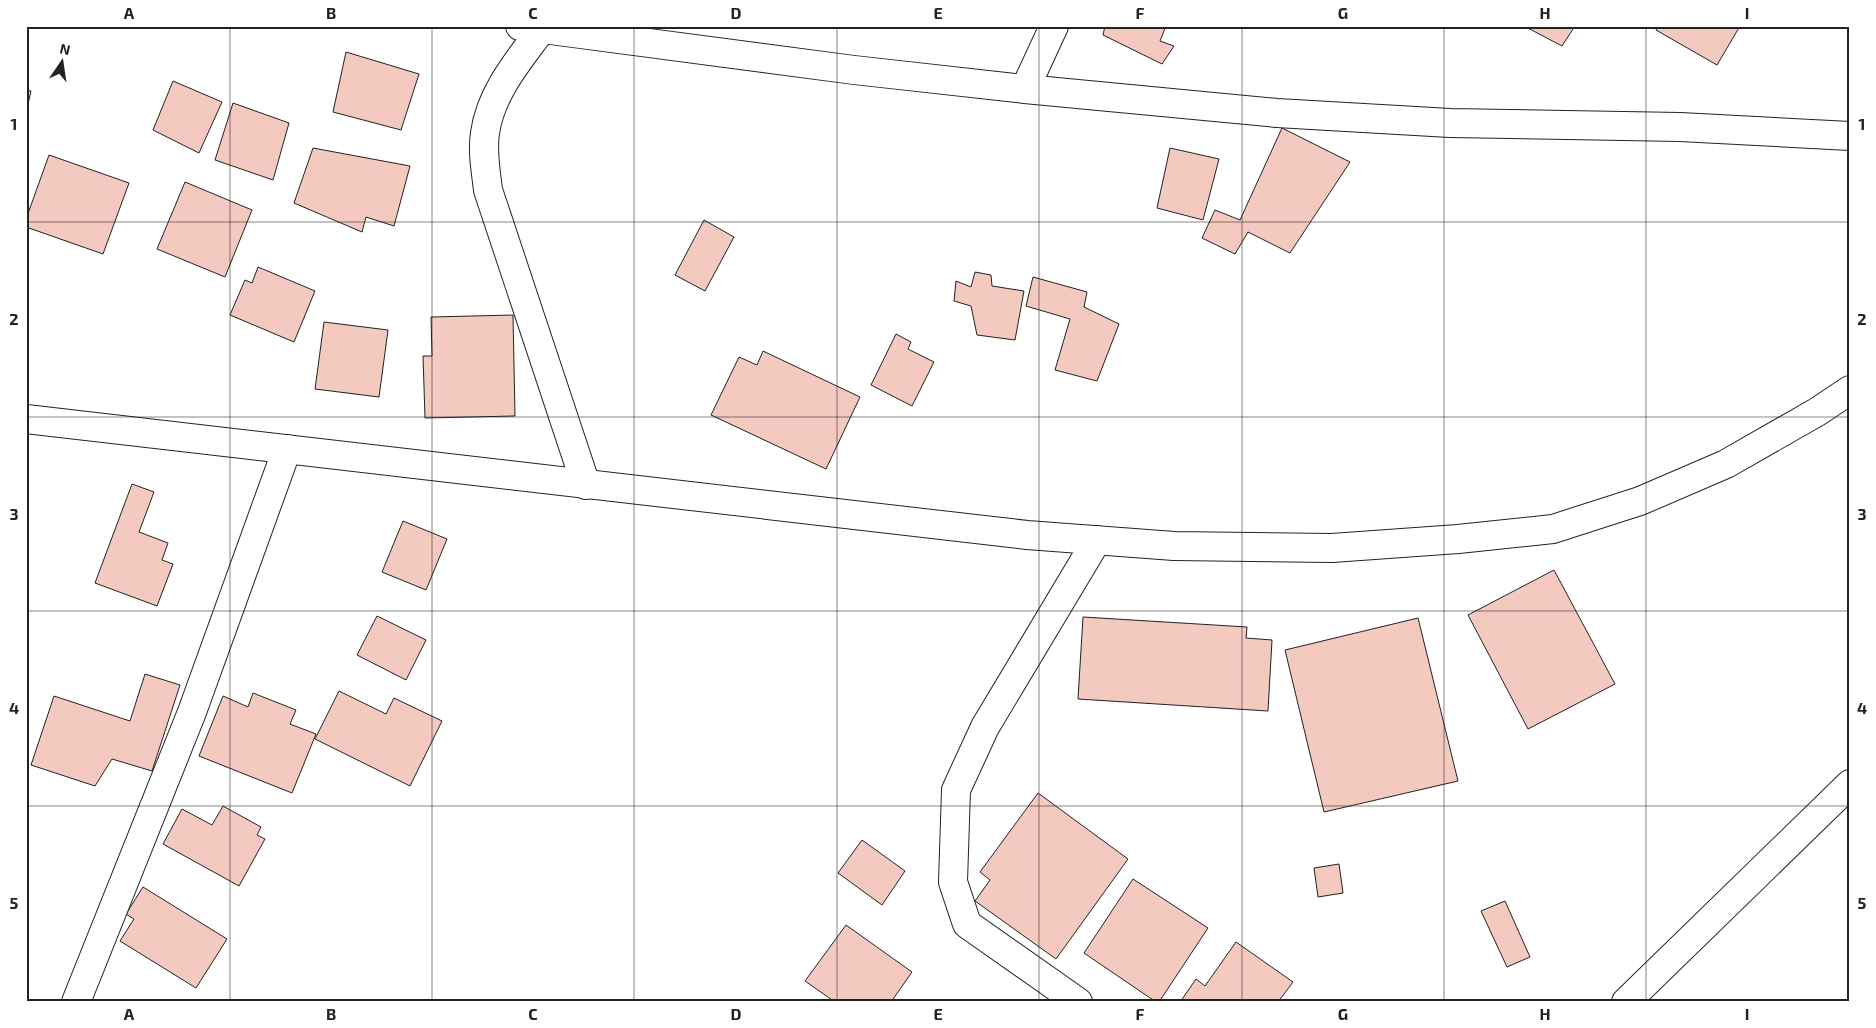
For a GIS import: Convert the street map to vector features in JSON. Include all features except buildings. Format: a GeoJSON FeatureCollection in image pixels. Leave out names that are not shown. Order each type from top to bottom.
{"type":"FeatureCollection","features":[{"type":"Feature","properties":{"kind":"street"},"geometry":{"type":"LineString","coordinates":[[1025,89],[1054,26]]}},
{"type":"Feature","properties":{"kind":"street"},"geometry":{"type":"LineString","coordinates":[[586,485],[488,190],[484,160],[485,134],[490,112],[535,28],[844,69],[1025,89],[1277,113],[1450,123],[1680,127],[1850,136]]}},
{"type":"Feature","properties":{"kind":"street"},"geometry":{"type":"LineString","coordinates":[[26,419],[1027,535],[1174,546],[1332,548],[1458,539],[1553,529],[1640,501],[1726,464],[1817,412],[1850,390]]}},
{"type":"Feature","properties":{"kind":"street"},"geometry":{"type":"LineString","coordinates":[[76,1002],[192,712],[288,449]]}},
{"type":"Feature","properties":{"kind":"street"},"geometry":{"type":"LineString","coordinates":[[1078,1002],[1051,994],[967,924],[953,882],[956,790],[985,727],[1097,540]]}},
{"type":"Feature","properties":{"kind":"street"},"geometry":{"type":"LineString","coordinates":[[1626,1002],[1850,784]]}}]}
